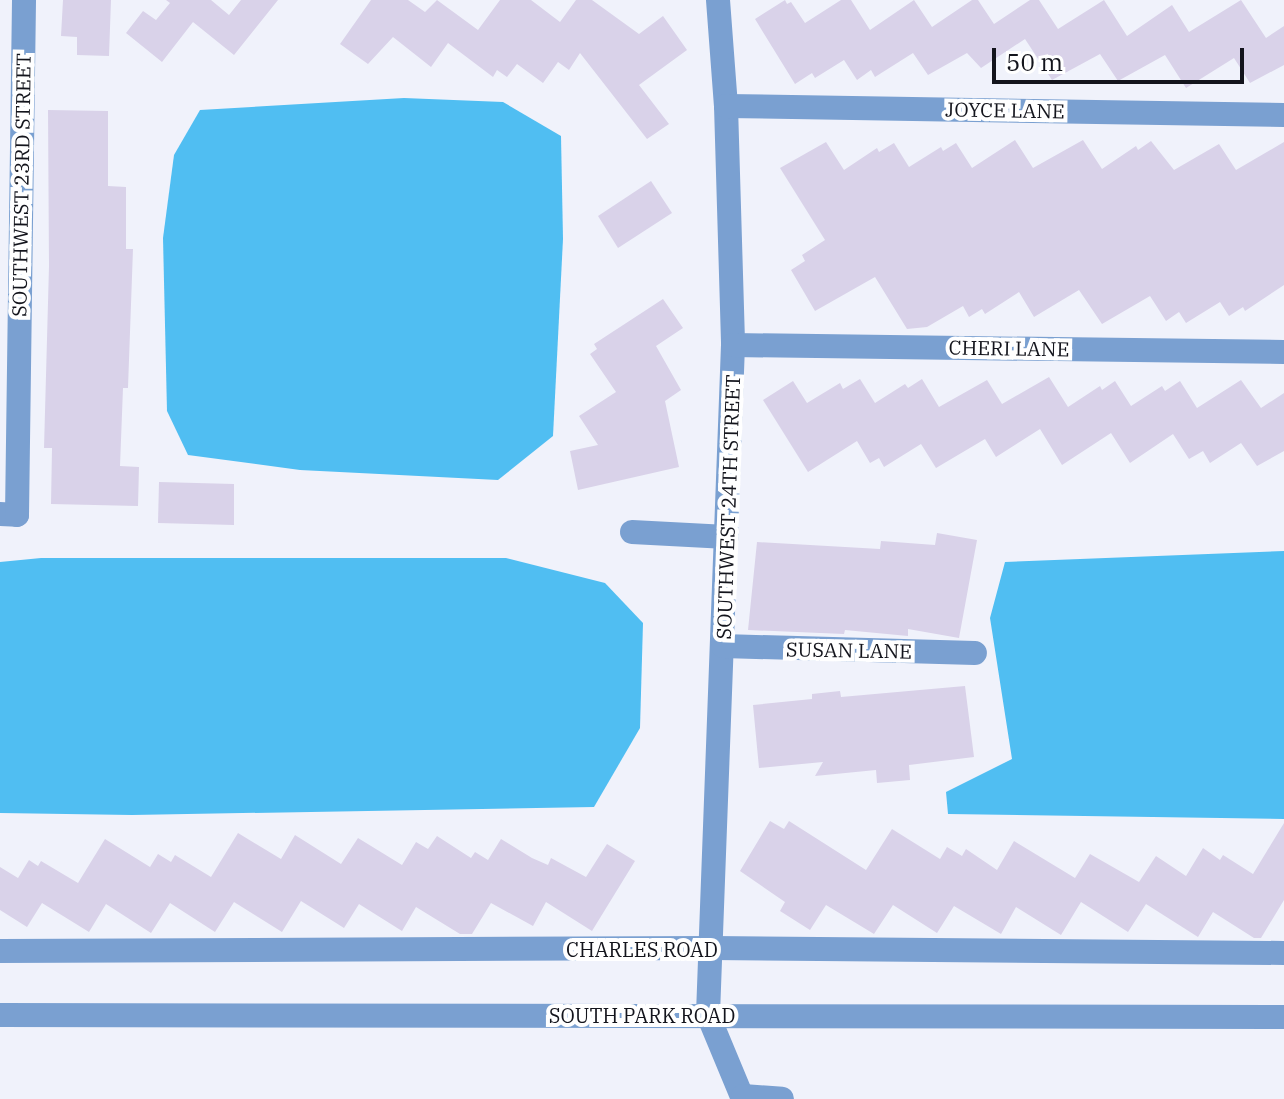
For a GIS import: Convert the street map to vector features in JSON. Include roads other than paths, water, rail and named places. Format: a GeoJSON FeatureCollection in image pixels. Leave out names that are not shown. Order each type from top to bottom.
{"type":"FeatureCollection","features":[{"type":"Feature","properties":{"kind":"street","name":"SOUTHWEST 23RD STREET"},"geometry":{"type":"LineString","coordinates":[[9,514],[10,244],[24,0]]}},
{"type":"Feature","properties":{"kind":"street","name":"SOUTHWEST 24TH STREET"},"geometry":{"type":"LineString","coordinates":[[708,1015],[733,345],[726,106],[718,0]]}},
{"type":"Feature","properties":{"kind":"street","name":"JOYCE LANE"},"geometry":{"type":"LineString","coordinates":[[726,106],[1284,115]]}},
{"type":"Feature","properties":{"kind":"street","name":"CHERI LANE"},"geometry":{"type":"LineString","coordinates":[[733,345],[1284,352]]}},
{"type":"Feature","properties":{"kind":"street"},"geometry":{"type":"LineString","coordinates":[[632,532],[727,537]]}},
{"type":"Feature","properties":{"kind":"street","name":"SUSAN LANE"},"geometry":{"type":"LineString","coordinates":[[723,646],[975,653]]}},
{"type":"Feature","properties":{"kind":"street","name":"CHARLES ROAD"},"geometry":{"type":"LineString","coordinates":[[0,951],[712,948],[1284,953]]}},
{"type":"Feature","properties":{"kind":"street","name":"SOUTH PARK ROAD"},"geometry":{"type":"LineString","coordinates":[[0,1015],[1284,1017]]}},
{"type":"Feature","properties":{"kind":"street"},"geometry":{"type":"LineString","coordinates":[[708,1015],[743,1098],[782,1099]]}},
{"type":"Feature","properties":{"kind":"water"},"geometry":{"type":"Polygon","coordinates":[[[404,98],[503,102],[561,136],[563,239],[553,436],[498,480],[300,470],[188,455],[167,411],[163,238],[174,155],[200,110],[404,98]]]}},
{"type":"Feature","properties":{"kind":"water"},"geometry":{"type":"Polygon","coordinates":[[[1284,551],[1284,819],[948,814],[946,792],[1012,759],[990,618],[1005,562],[1284,551]]]}},
{"type":"Feature","properties":{"kind":"water"},"geometry":{"type":"Polygon","coordinates":[[[41,558],[506,558],[605,583],[643,623],[640,728],[594,807],[132,815],[0,813],[0,562],[41,558]]]}}]}
